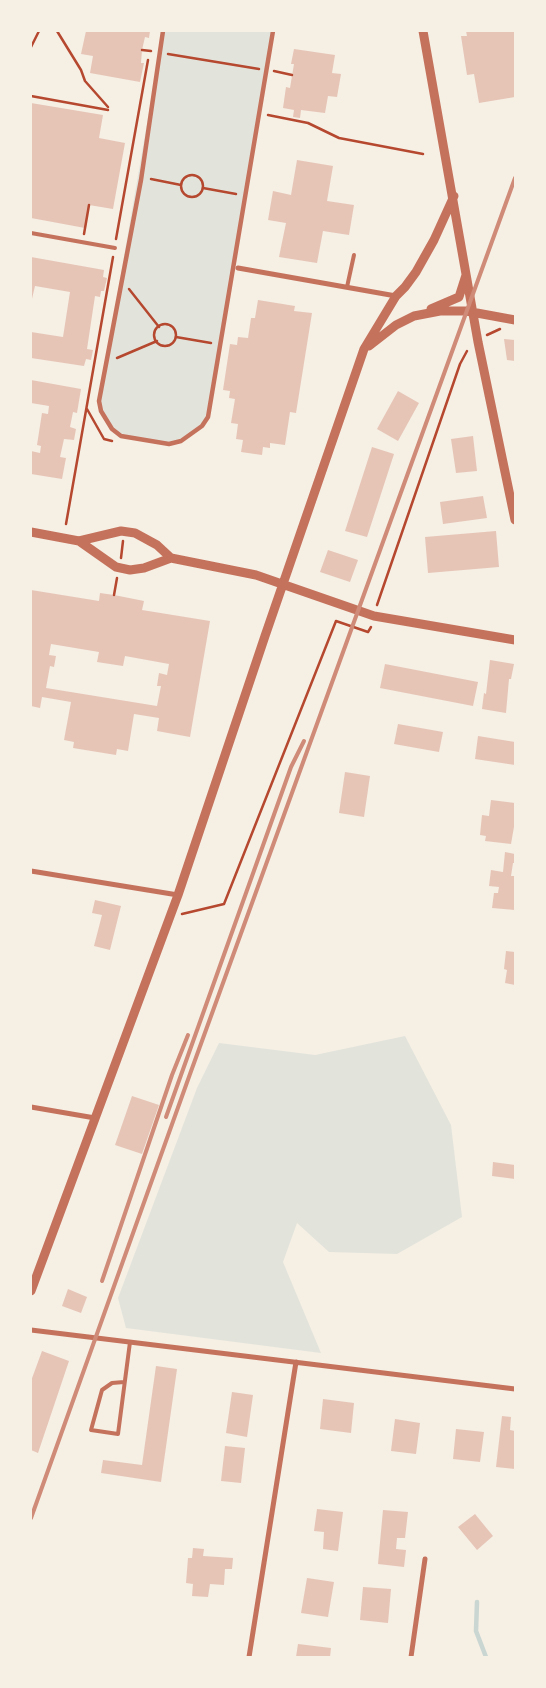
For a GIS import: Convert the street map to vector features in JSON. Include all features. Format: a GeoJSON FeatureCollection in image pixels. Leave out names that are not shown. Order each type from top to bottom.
{"type":"FeatureCollection","features":[{"type":"Feature","properties":{"kind":"street"},"geometry":{"type":"LineString","coordinates":[[163,31],[141,177],[99,401],[101,411],[112,429],[121,436],[169,444],[182,441],[202,426],[208,417],[273,31]]}},
{"type":"Feature","properties":{"kind":"street"},"geometry":{"type":"LineString","coordinates":[[423,31],[454,196],[478,342],[515,520]]}},
{"type":"Feature","properties":{"kind":"street"},"geometry":{"type":"LineString","coordinates":[[31,1291],[172,914],[364,349],[396,296],[410,279],[434,240],[454,196]]}},
{"type":"Feature","properties":{"kind":"street"},"geometry":{"type":"LineString","coordinates":[[364,349],[396,325],[459,297],[465,281],[466,265]]}},
{"type":"Feature","properties":{"kind":"street"},"geometry":{"type":"LineString","coordinates":[[238,268],[396,296]]}},
{"type":"Feature","properties":{"kind":"street"},"geometry":{"type":"LineString","coordinates":[[414,316],[440,311],[466,311],[474,314],[515,320]]}},
{"type":"Feature","properties":{"kind":"street"},"geometry":{"type":"LineString","coordinates":[[31,532],[79,541],[121,531],[135,533],[156,545],[170,558],[256,575],[284,583],[374,616],[515,640]]}},
{"type":"Feature","properties":{"kind":"street"},"geometry":{"type":"LineString","coordinates":[[79,541],[116,567],[130,570],[144,568],[170,558]]}},
{"type":"Feature","properties":{"kind":"street"},"geometry":{"type":"LineString","coordinates":[[31,871],[178,895]]}},
{"type":"Feature","properties":{"kind":"street"},"geometry":{"type":"LineString","coordinates":[[31,1107],[95,1118]]}},
{"type":"Feature","properties":{"kind":"street"},"geometry":{"type":"LineString","coordinates":[[31,1330],[515,1389]]}},
{"type":"Feature","properties":{"kind":"street"},"geometry":{"type":"LineString","coordinates":[[249,1657],[296,1362]]}},
{"type":"Feature","properties":{"kind":"street"},"geometry":{"type":"LineString","coordinates":[[410,1657],[425,1559]]}},
{"type":"Feature","properties":{"kind":"lane"},"geometry":{"type":"LineString","coordinates":[[31,232],[115,248]]}},
{"type":"Feature","properties":{"kind":"lane"},"geometry":{"type":"LineString","coordinates":[[347,288],[354,255]]}},
{"type":"Feature","properties":{"kind":"lane"},"geometry":{"type":"LineString","coordinates":[[124,1382],[112,1383],[102,1390],[91,1430],[118,1434],[130,1342]]}},
{"type":"Feature","properties":{"kind":"path"},"geometry":{"type":"LineString","coordinates":[[31,47],[39,31]]}},
{"type":"Feature","properties":{"kind":"path"},"geometry":{"type":"LineString","coordinates":[[31,96],[108,108],[85,81],[81,70],[57,31]]}},
{"type":"Feature","properties":{"kind":"path"},"geometry":{"type":"LineString","coordinates":[[142,50],[292,75]]}},
{"type":"Feature","properties":{"kind":"path"},"geometry":{"type":"LineString","coordinates":[[66,524],[148,60]]}},
{"type":"Feature","properties":{"kind":"path"},"geometry":{"type":"LineString","coordinates":[[262,114],[308,123],[339,138],[423,154]]}},
{"type":"Feature","properties":{"kind":"path"},"geometry":{"type":"LineString","coordinates":[[128,174],[181,184]]}},
{"type":"Feature","properties":{"kind":"path"},"geometry":{"type":"LineString","coordinates":[[192,175],[201,181],[202,188],[200,194],[190,198],[182,191],[181,184],[184,178],[192,175]]}},
{"type":"Feature","properties":{"kind":"path"},"geometry":{"type":"LineString","coordinates":[[202,188],[245,196]]}},
{"type":"Feature","properties":{"kind":"path"},"geometry":{"type":"LineString","coordinates":[[84,234],[89,205]]}},
{"type":"Feature","properties":{"kind":"path"},"geometry":{"type":"LineString","coordinates":[[107,284],[131,289],[159,327]]}},
{"type":"Feature","properties":{"kind":"path"},"geometry":{"type":"LineString","coordinates":[[166,324],[172,327],[176,337],[173,343],[166,346],[157,341],[155,334],[159,327],[166,324]]}},
{"type":"Feature","properties":{"kind":"path"},"geometry":{"type":"LineString","coordinates":[[172,914],[185,915],[224,904],[336,621],[368,632],[460,364],[468,349],[492,332],[501,329]]}},
{"type":"Feature","properties":{"kind":"path"},"geometry":{"type":"LineString","coordinates":[[176,337],[220,344]]}},
{"type":"Feature","properties":{"kind":"path"},"geometry":{"type":"LineString","coordinates":[[96,355],[118,358],[157,341]]}},
{"type":"Feature","properties":{"kind":"path"},"geometry":{"type":"LineString","coordinates":[[87,408],[104,439],[117,442]]}},
{"type":"Feature","properties":{"kind":"path"},"geometry":{"type":"LineString","coordinates":[[120,561],[124,537]]}},
{"type":"Feature","properties":{"kind":"path"},"geometry":{"type":"LineString","coordinates":[[114,595],[117,576]]}},
{"type":"Feature","properties":{"kind":"shaded area"},"geometry":{"type":"Polygon","coordinates":[[[163,31],[273,31],[208,417],[202,426],[181,441],[169,444],[121,436],[112,429],[101,411],[99,401],[163,31]]]}},
{"type":"Feature","properties":{"kind":"shaded area"},"geometry":{"type":"Polygon","coordinates":[[[405,1036],[451,1125],[462,1217],[397,1254],[329,1252],[297,1223],[283,1262],[321,1353],[126,1328],[118,1298],[197,1088],[219,1043],[315,1055],[405,1036]]]}},
{"type":"Feature","properties":{"kind":"building"},"geometry":{"type":"Polygon","coordinates":[[[86,31],[150,31],[149,38],[145,37],[142,50],[141,63],[144,63],[140,82],[90,73],[93,56],[81,54],[86,31]]]}},
{"type":"Feature","properties":{"kind":"building"},"geometry":{"type":"Polygon","coordinates":[[[466,31],[515,31],[515,97],[479,103],[474,74],[467,75],[461,36],[467,36],[466,31]]]}},
{"type":"Feature","properties":{"kind":"building"},"geometry":{"type":"Polygon","coordinates":[[[294,49],[335,55],[332,73],[341,74],[337,97],[328,96],[325,113],[301,110],[300,118],[293,117],[294,110],[283,108],[286,87],[290,88],[294,64],[291,64],[294,49]]]}},
{"type":"Feature","properties":{"kind":"building"},"geometry":{"type":"Polygon","coordinates":[[[31,103],[103,115],[99,138],[125,143],[113,209],[89,205],[85,228],[31,218],[31,103]]]}},
{"type":"Feature","properties":{"kind":"building"},"geometry":{"type":"Polygon","coordinates":[[[297,160],[333,166],[327,201],[354,205],[349,235],[323,231],[317,263],[279,257],[286,223],[268,220],[273,191],[291,195],[297,160]]]}},
{"type":"Feature","properties":{"kind":"building"},"geometry":{"type":"Polygon","coordinates":[[[31,257],[104,270],[103,277],[107,278],[104,291],[101,291],[100,297],[95,296],[87,349],[93,350],[91,360],[86,359],[84,366],[31,358],[31,332],[63,337],[70,292],[35,286],[31,303],[31,257]]]}},
{"type":"Feature","properties":{"kind":"building"},"geometry":{"type":"Polygon","coordinates":[[[258,300],[295,306],[294,311],[312,313],[296,413],[290,412],[285,445],[270,443],[270,448],[263,447],[262,455],[241,452],[243,440],[236,439],[238,424],[231,423],[235,399],[229,398],[230,391],[223,390],[230,344],[237,345],[238,337],[248,338],[251,318],[255,318],[258,300]]]}},
{"type":"Feature","properties":{"kind":"building"},"geometry":{"type":"Polygon","coordinates":[[[504,339],[515,340],[515,361],[507,360],[504,339]]]}},
{"type":"Feature","properties":{"kind":"building"},"geometry":{"type":"Polygon","coordinates":[[[31,380],[81,389],[77,413],[73,412],[70,427],[76,429],[74,440],[64,439],[60,457],[66,458],[62,479],[31,474],[31,451],[40,453],[41,446],[37,445],[42,413],[48,414],[49,406],[31,403],[31,380]]]}},
{"type":"Feature","properties":{"kind":"building"},"geometry":{"type":"Polygon","coordinates":[[[398,391],[419,403],[398,441],[377,429],[398,391]]]}},
{"type":"Feature","properties":{"kind":"building"},"geometry":{"type":"Polygon","coordinates":[[[473,436],[477,471],[456,473],[451,439],[473,436]]]}},
{"type":"Feature","properties":{"kind":"building"},"geometry":{"type":"Polygon","coordinates":[[[372,447],[394,454],[367,537],[345,531],[372,447]]]}},
{"type":"Feature","properties":{"kind":"building"},"geometry":{"type":"Polygon","coordinates":[[[483,496],[487,518],[443,524],[440,502],[483,496]]]}},
{"type":"Feature","properties":{"kind":"building"},"geometry":{"type":"Polygon","coordinates":[[[496,531],[499,567],[428,573],[425,537],[496,531]]]}},
{"type":"Feature","properties":{"kind":"building"},"geometry":{"type":"Polygon","coordinates":[[[328,550],[358,560],[350,582],[320,572],[328,550]]]}},
{"type":"Feature","properties":{"kind":"building"},"geometry":{"type":"Polygon","coordinates":[[[31,590],[99,601],[100,593],[114,595],[144,601],[142,610],[210,621],[190,737],[157,731],[159,718],[134,714],[128,751],[117,749],[116,755],[73,748],[74,742],[64,740],[71,702],[42,697],[40,708],[31,706],[31,590]],[[51,644],[49,655],[56,656],[54,667],[50,666],[46,688],[157,706],[161,686],[157,686],[159,673],[167,675],[169,664],[125,656],[123,666],[97,662],[99,652],[51,644]]]}},
{"type":"Feature","properties":{"kind":"building"},"geometry":{"type":"Polygon","coordinates":[[[490,660],[514,664],[511,679],[509,679],[506,713],[482,709],[484,693],[486,694],[490,660]]]}},
{"type":"Feature","properties":{"kind":"building"},"geometry":{"type":"Polygon","coordinates":[[[385,664],[478,682],[473,706],[380,688],[385,664]]]}},
{"type":"Feature","properties":{"kind":"building"},"geometry":{"type":"Polygon","coordinates":[[[398,724],[443,732],[439,752],[394,744],[398,724]]]}},
{"type":"Feature","properties":{"kind":"building"},"geometry":{"type":"Polygon","coordinates":[[[478,736],[515,742],[515,765],[475,759],[478,736]]]}},
{"type":"Feature","properties":{"kind":"building"},"geometry":{"type":"Polygon","coordinates":[[[345,772],[370,776],[364,817],[339,813],[345,772]]]}},
{"type":"Feature","properties":{"kind":"building"},"geometry":{"type":"Polygon","coordinates":[[[491,800],[515,803],[515,821],[511,844],[485,841],[486,836],[480,835],[482,815],[489,816],[491,800]]]}},
{"type":"Feature","properties":{"kind":"building"},"geometry":{"type":"Polygon","coordinates":[[[505,852],[515,854],[515,863],[513,863],[511,876],[515,876],[515,910],[492,908],[494,893],[498,893],[499,887],[489,886],[491,870],[503,872],[505,852]]]}},
{"type":"Feature","properties":{"kind":"building"},"geometry":{"type":"Polygon","coordinates":[[[95,900],[121,906],[110,950],[94,946],[102,915],[92,913],[95,900]]]}},
{"type":"Feature","properties":{"kind":"building"},"geometry":{"type":"Polygon","coordinates":[[[506,951],[515,952],[515,985],[505,983],[507,970],[504,969],[506,951]]]}},
{"type":"Feature","properties":{"kind":"building"},"geometry":{"type":"Polygon","coordinates":[[[132,1096],[159,1105],[142,1154],[115,1145],[132,1096]]]}},
{"type":"Feature","properties":{"kind":"building"},"geometry":{"type":"Polygon","coordinates":[[[493,1162],[515,1165],[515,1179],[492,1176],[493,1162]]]}},
{"type":"Feature","properties":{"kind":"building"},"geometry":{"type":"Polygon","coordinates":[[[68,1289],[87,1297],[81,1313],[62,1306],[68,1289]]]}},
{"type":"Feature","properties":{"kind":"building"},"geometry":{"type":"Polygon","coordinates":[[[42,1351],[69,1361],[38,1453],[31,1450],[31,1381],[42,1351]]]}},
{"type":"Feature","properties":{"kind":"building"},"geometry":{"type":"Polygon","coordinates":[[[156,1366],[177,1369],[161,1482],[101,1473],[103,1460],[142,1465],[156,1366]]]}},
{"type":"Feature","properties":{"kind":"building"},"geometry":{"type":"Polygon","coordinates":[[[232,1392],[253,1395],[247,1437],[226,1433],[232,1392]]]}},
{"type":"Feature","properties":{"kind":"building"},"geometry":{"type":"Polygon","coordinates":[[[323,1399],[354,1403],[351,1433],[320,1429],[323,1399]]]}},
{"type":"Feature","properties":{"kind":"building"},"geometry":{"type":"Polygon","coordinates":[[[502,1416],[511,1417],[510,1430],[515,1431],[515,1469],[496,1467],[502,1416]]]}},
{"type":"Feature","properties":{"kind":"building"},"geometry":{"type":"Polygon","coordinates":[[[395,1419],[420,1423],[416,1454],[391,1451],[395,1419]]]}},
{"type":"Feature","properties":{"kind":"building"},"geometry":{"type":"Polygon","coordinates":[[[456,1429],[484,1432],[480,1462],[453,1459],[456,1429]]]}},
{"type":"Feature","properties":{"kind":"building"},"geometry":{"type":"Polygon","coordinates":[[[225,1446],[245,1448],[241,1483],[221,1481],[225,1446]]]}},
{"type":"Feature","properties":{"kind":"building"},"geometry":{"type":"Polygon","coordinates":[[[317,1509],[343,1512],[338,1551],[323,1549],[324,1532],[314,1531],[317,1509]]]}},
{"type":"Feature","properties":{"kind":"building"},"geometry":{"type":"Polygon","coordinates":[[[383,1510],[408,1512],[405,1538],[397,1538],[396,1549],[406,1550],[404,1567],[378,1564],[383,1510]]]}},
{"type":"Feature","properties":{"kind":"building"},"geometry":{"type":"Polygon","coordinates":[[[475,1514],[493,1536],[477,1550],[458,1527],[475,1514]]]}},
{"type":"Feature","properties":{"kind":"building"},"geometry":{"type":"Polygon","coordinates":[[[193,1548],[204,1549],[203,1556],[233,1558],[232,1569],[225,1569],[224,1585],[210,1584],[208,1597],[192,1596],[193,1584],[186,1583],[188,1558],[192,1558],[193,1548]]]}},
{"type":"Feature","properties":{"kind":"building"},"geometry":{"type":"Polygon","coordinates":[[[307,1578],[334,1582],[328,1617],[301,1613],[307,1578]]]}},
{"type":"Feature","properties":{"kind":"building"},"geometry":{"type":"Polygon","coordinates":[[[363,1587],[391,1589],[388,1623],[360,1620],[363,1587]]]}},
{"type":"Feature","properties":{"kind":"building"},"geometry":{"type":"Polygon","coordinates":[[[298,1644],[331,1648],[330,1657],[296,1657],[298,1644]]]}},
{"type":"Feature","properties":{"kind":"waterway"},"geometry":{"type":"LineString","coordinates":[[477,1602],[476,1631],[486,1657]]}},
{"type":"Feature","properties":{"kind":"railway"},"geometry":{"type":"LineString","coordinates":[[31,1518],[515,178]]}},
{"type":"Feature","properties":{"kind":"railway"},"geometry":{"type":"LineString","coordinates":[[166,1117],[291,767],[304,741]]}},
{"type":"Feature","properties":{"kind":"railway"},"geometry":{"type":"LineString","coordinates":[[102,1281],[172,1075],[188,1035]]}}]}
